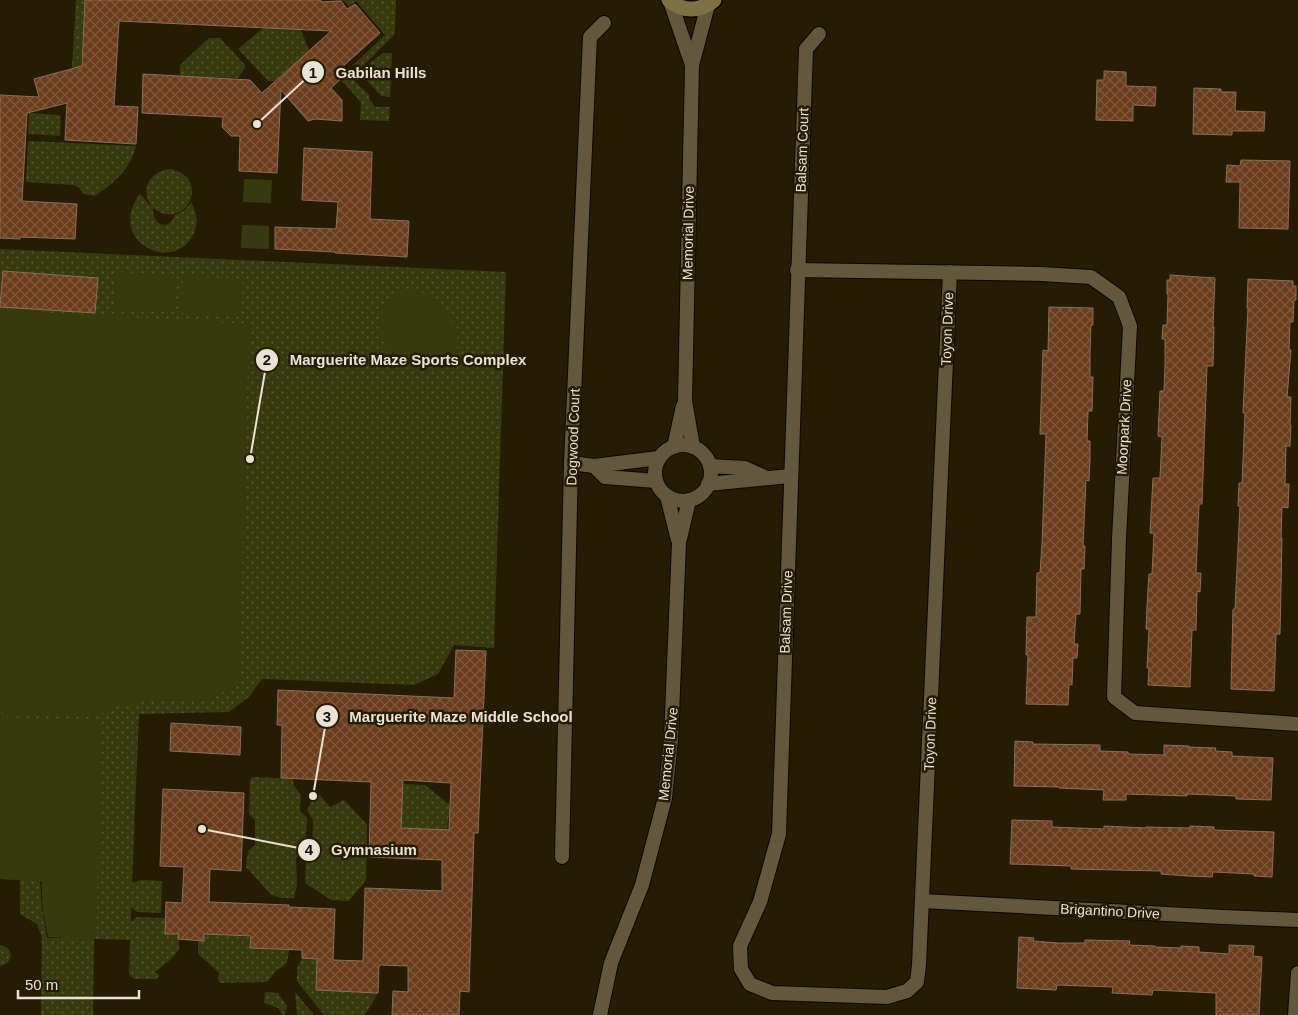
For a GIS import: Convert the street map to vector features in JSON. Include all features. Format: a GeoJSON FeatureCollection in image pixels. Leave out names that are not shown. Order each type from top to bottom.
{"type":"FeatureCollection","features":[{"type":"Feature","properties":{"kind":"street"},"geometry":{"type":"LineString","coordinates":[[669,1],[678,7],[688,10],[698,9],[711,3]]}},
{"type":"Feature","properties":{"kind":"street"},"geometry":{"type":"LineString","coordinates":[[669,1],[692,65]]}},
{"type":"Feature","properties":{"kind":"street"},"geometry":{"type":"LineString","coordinates":[[692,65],[711,3]]}},
{"type":"Feature","properties":{"kind":"street","name":"Dogwood Court"},"geometry":{"type":"LineString","coordinates":[[562,857],[571,463],[590,37],[604,22]]}},
{"type":"Feature","properties":{"kind":"street","name":"Balsam Court"},"geometry":{"type":"LineString","coordinates":[[797,270],[806,49],[820,34]]}},
{"type":"Feature","properties":{"kind":"street","name":"Memorial Drive"},"geometry":{"type":"LineString","coordinates":[[685,401],[692,65]]}},
{"type":"Feature","properties":{"kind":"street","name":"Moorpark Drive"},"geometry":{"type":"LineString","coordinates":[[797,270],[1091,276],[1119,297],[1130,326],[1119,539],[1114,697],[1135,713],[1298,724]]}},
{"type":"Feature","properties":{"kind":"street","name":"Balsam Drive"},"geometry":{"type":"LineString","coordinates":[[740,946],[760,902],[779,834],[797,270]]}},
{"type":"Feature","properties":{"kind":"street","name":"Toyon Drive"},"geometry":{"type":"LineString","coordinates":[[740,946],[741,969],[750,984],[772,994],[887,997],[907,991],[917,982],[920,965],[950,272]]}},
{"type":"Feature","properties":{"kind":"street"},"geometry":{"type":"LineString","coordinates":[[674,447],[685,401]]}},
{"type":"Feature","properties":{"kind":"street"},"geometry":{"type":"LineString","coordinates":[[685,401],[693,447]]}},
{"type":"Feature","properties":{"kind":"street"},"geometry":{"type":"LineString","coordinates":[[667,496],[681,501],[689,500],[704,491],[711,475],[710,466],[701,452],[693,447],[684,445],[674,447],[666,451],[659,458],[656,467],[656,481],[667,496],[679,543]]}},
{"type":"Feature","properties":{"kind":"street"},"geometry":{"type":"LineString","coordinates":[[571,463],[594,466],[659,458]]}},
{"type":"Feature","properties":{"kind":"street"},"geometry":{"type":"LineString","coordinates":[[594,466],[605,477],[656,481]]}},
{"type":"Feature","properties":{"kind":"street"},"geometry":{"type":"LineString","coordinates":[[710,466],[745,468],[767,478]]}},
{"type":"Feature","properties":{"kind":"street"},"geometry":{"type":"LineString","coordinates":[[708,484],[790,476]]}},
{"type":"Feature","properties":{"kind":"street"},"geometry":{"type":"LineString","coordinates":[[679,543],[689,500]]}},
{"type":"Feature","properties":{"kind":"street","name":"Memorial Drive"},"geometry":{"type":"LineString","coordinates":[[600,1015],[611,964],[642,886],[665,798],[671,739],[679,543]]}},
{"type":"Feature","properties":{"kind":"street","name":"Brigantino Drive"},"geometry":{"type":"LineString","coordinates":[[922,901],[1298,920]]}},
{"type":"Feature","properties":{"kind":"street"},"geometry":{"type":"LineString","coordinates":[[1295,1015],[1298,973]]}},
{"type":"Feature","properties":{"kind":"green space"},"geometry":{"type":"Polygon","coordinates":[[[76,0],[85,0],[80,82],[75,82],[72,66],[76,0]]]}},
{"type":"Feature","properties":{"kind":"green space"},"geometry":{"type":"Polygon","coordinates":[[[326,0],[396,0],[395,34],[359,70],[353,65],[385,35],[356,1],[349,6],[344,1],[326,0]]]}},
{"type":"Feature","properties":{"kind":"green space"},"geometry":{"type":"Polygon","coordinates":[[[263,28],[301,30],[309,50],[274,81],[268,81],[238,49],[263,28]]]}},
{"type":"Feature","properties":{"kind":"green space"},"geometry":{"type":"Polygon","coordinates":[[[209,38],[220,38],[246,66],[238,78],[180,76],[180,65],[209,38]]]}},
{"type":"Feature","properties":{"kind":"green space"},"geometry":{"type":"Polygon","coordinates":[[[383,53],[392,53],[390,97],[381,96],[364,77],[365,67],[383,53]]]}},
{"type":"Feature","properties":{"kind":"green space"},"geometry":{"type":"Polygon","coordinates":[[[347,74],[369,95],[375,107],[390,107],[389,121],[360,120],[361,102],[341,80],[347,74]]]}},
{"type":"Feature","properties":{"kind":"green space"},"geometry":{"type":"Polygon","coordinates":[[[29,113],[61,115],[60,136],[28,134],[29,113]]]}},
{"type":"Feature","properties":{"kind":"green space"},"geometry":{"type":"Polygon","coordinates":[[[28,141],[136,146],[125,169],[109,186],[95,196],[84,194],[78,187],[73,185],[26,182],[28,141]]]}},
{"type":"Feature","properties":{"kind":"green space"},"geometry":{"type":"Polygon","coordinates":[[[171,169],[183,174],[190,182],[192,192],[190,201],[184,209],[176,214],[165,214],[153,208],[155,219],[165,225],[175,215],[188,207],[191,202],[195,210],[197,223],[193,235],[184,247],[171,252],[158,252],[146,247],[136,238],[131,225],[131,211],[140,194],[152,207],[147,194],[149,182],[157,173],[171,169]]]}},
{"type":"Feature","properties":{"kind":"green space"},"geometry":{"type":"Polygon","coordinates":[[[244,179],[272,180],[271,203],[243,202],[244,179]]]}},
{"type":"Feature","properties":{"kind":"green space"},"geometry":{"type":"Polygon","coordinates":[[[242,225],[269,226],[269,249],[241,248],[242,225]]]}},
{"type":"Feature","properties":{"kind":"green space"},"geometry":{"type":"Polygon","coordinates":[[[0,249],[506,272],[494,648],[454,645],[438,674],[414,685],[262,679],[249,697],[229,712],[139,714],[132,883],[140,880],[162,881],[161,913],[137,912],[131,907],[131,922],[137,917],[165,918],[165,934],[179,934],[179,950],[155,972],[159,975],[157,979],[134,979],[129,974],[130,940],[94,939],[93,1015],[41,1015],[42,938],[37,924],[20,914],[20,880],[0,879],[0,249]],[[40,881],[42,910],[47,938],[62,938],[43,913],[42,881],[40,881]]]}},
{"type":"Feature","properties":{"kind":"green space"},"geometry":{"type":"Polygon","coordinates":[[[116,272],[177,275],[175,312],[114,309],[116,272]]]}},
{"type":"Feature","properties":{"kind":"green space"},"geometry":{"type":"Polygon","coordinates":[[[183,276],[243,279],[241,316],[181,313],[183,276]]]}},
{"type":"Feature","properties":{"kind":"green space"},"geometry":{"type":"Polygon","coordinates":[[[395,291],[429,293],[458,329],[457,359],[440,369],[421,371],[409,368],[390,353],[384,343],[381,319],[384,307],[395,291]]]}},
{"type":"Feature","properties":{"kind":"green space"},"geometry":{"type":"Polygon","coordinates":[[[0,310],[249,324],[239,685],[205,700],[145,701],[117,706],[95,717],[0,713],[0,310]]]}},
{"type":"Feature","properties":{"kind":"green space"},"geometry":{"type":"Polygon","coordinates":[[[0,717],[102,721],[96,939],[48,937],[43,913],[42,881],[0,879],[0,717]]]}},
{"type":"Feature","properties":{"kind":"green space"},"geometry":{"type":"Polygon","coordinates":[[[252,777],[293,779],[294,786],[301,795],[300,811],[307,818],[305,850],[296,858],[297,885],[294,898],[282,898],[271,895],[246,867],[248,851],[255,845],[255,820],[249,814],[250,780],[252,777]]]}},
{"type":"Feature","properties":{"kind":"green space"},"geometry":{"type":"Polygon","coordinates":[[[403,784],[425,785],[450,805],[447,830],[401,828],[403,784]]]}},
{"type":"Feature","properties":{"kind":"green space"},"geometry":{"type":"Polygon","coordinates":[[[318,793],[330,807],[344,800],[367,824],[366,880],[349,901],[331,900],[305,883],[306,861],[312,855],[313,820],[307,810],[318,793]]]}},
{"type":"Feature","properties":{"kind":"green space"},"geometry":{"type":"Polygon","coordinates":[[[204,934],[251,937],[251,948],[289,950],[287,963],[275,972],[267,982],[220,983],[218,980],[219,973],[198,954],[198,941],[203,941],[204,934]]]}},
{"type":"Feature","properties":{"kind":"green space"},"geometry":{"type":"Polygon","coordinates":[[[0,945],[8,949],[11,956],[8,962],[0,966],[0,945]]]}},
{"type":"Feature","properties":{"kind":"green space"},"geometry":{"type":"Polygon","coordinates":[[[302,958],[317,959],[316,990],[378,993],[365,1015],[324,1015],[297,981],[297,968],[302,958]]]}},
{"type":"Feature","properties":{"kind":"green space"},"geometry":{"type":"Polygon","coordinates":[[[265,992],[278,993],[287,1006],[285,1015],[278,1008],[264,1003],[265,992]]]}},
{"type":"Feature","properties":{"kind":"green space"},"geometry":{"type":"Polygon","coordinates":[[[295,992],[314,1015],[297,1015],[295,992]]]}},
{"type":"Feature","properties":{"kind":"building"},"geometry":{"type":"Polygon","coordinates":[[[85,0],[341,1],[347,9],[355,4],[380,33],[340,69],[345,75],[331,88],[342,100],[342,121],[315,119],[308,121],[281,90],[277,173],[239,171],[240,136],[231,136],[222,127],[223,117],[142,113],[143,74],[250,80],[262,93],[331,31],[119,21],[114,106],[138,107],[136,144],[65,140],[67,103],[27,113],[22,201],[77,204],[75,239],[0,238],[0,95],[39,97],[34,79],[82,66],[85,0]]]}},
{"type":"Feature","properties":{"kind":"building"},"geometry":{"type":"Polygon","coordinates":[[[1104,71],[1126,72],[1126,86],[1156,87],[1155,106],[1133,105],[1133,121],[1096,120],[1097,80],[1104,80],[1104,71]]]}},
{"type":"Feature","properties":{"kind":"building"},"geometry":{"type":"Polygon","coordinates":[[[1194,88],[1221,89],[1221,92],[1236,92],[1235,111],[1265,112],[1264,131],[1232,131],[1232,135],[1193,134],[1194,88]]]}},
{"type":"Feature","properties":{"kind":"building"},"geometry":{"type":"Polygon","coordinates":[[[304,148],[372,152],[370,219],[409,221],[407,257],[275,249],[275,227],[336,229],[338,202],[302,200],[304,148]]]}},
{"type":"Feature","properties":{"kind":"building"},"geometry":{"type":"Polygon","coordinates":[[[1241,160],[1290,161],[1288,229],[1239,228],[1240,182],[1226,182],[1227,165],[1240,166],[1241,160]]]}},
{"type":"Feature","properties":{"kind":"building"},"geometry":{"type":"Polygon","coordinates":[[[3,271],[98,278],[95,313],[0,307],[3,271]]]}},
{"type":"Feature","properties":{"kind":"building"},"geometry":{"type":"Polygon","coordinates":[[[1170,275],[1215,278],[1213,366],[1207,366],[1202,504],[1199,504],[1196,573],[1201,573],[1200,592],[1197,591],[1196,630],[1192,630],[1190,687],[1148,685],[1149,668],[1147,668],[1149,629],[1146,629],[1147,606],[1149,574],[1152,574],[1154,533],[1150,533],[1153,478],[1160,478],[1162,437],[1158,436],[1160,391],[1164,391],[1165,365],[1165,339],[1162,339],[1163,325],[1167,325],[1167,280],[1170,280],[1170,275]]]}},
{"type":"Feature","properties":{"kind":"building"},"geometry":{"type":"Polygon","coordinates":[[[1248,279],[1293,281],[1293,286],[1296,286],[1293,322],[1290,322],[1289,350],[1291,350],[1287,397],[1291,397],[1290,446],[1286,446],[1285,484],[1289,484],[1288,508],[1282,507],[1280,634],[1276,634],[1274,691],[1231,689],[1233,609],[1235,609],[1240,506],[1238,506],[1239,483],[1242,483],[1245,413],[1243,413],[1248,279]]]}},
{"type":"Feature","properties":{"kind":"building"},"geometry":{"type":"Polygon","coordinates":[[[1049,307],[1093,308],[1090,352],[1090,377],[1093,377],[1092,411],[1088,411],[1087,441],[1090,441],[1090,459],[1089,481],[1086,480],[1083,546],[1085,546],[1084,569],[1081,569],[1080,614],[1076,614],[1074,644],[1078,644],[1077,658],[1073,658],[1072,685],[1069,684],[1068,705],[1026,704],[1027,617],[1036,617],[1037,573],[1040,573],[1042,544],[1046,434],[1040,434],[1043,350],[1048,351],[1049,307]]]}},
{"type":"Feature","properties":{"kind":"building"},"geometry":{"type":"Polygon","coordinates":[[[456,650],[486,651],[478,833],[474,833],[469,992],[460,991],[459,1015],[392,1015],[393,991],[408,992],[408,966],[379,965],[378,993],[316,990],[317,959],[302,958],[302,950],[250,948],[251,936],[204,934],[204,941],[178,939],[179,934],[165,934],[166,902],[182,903],[184,867],[160,866],[163,789],[244,793],[241,871],[210,869],[209,902],[335,909],[333,960],[363,961],[365,888],[442,891],[442,860],[369,857],[371,782],[281,778],[282,725],[277,725],[278,690],[454,698],[456,650]],[[403,780],[401,828],[449,830],[451,783],[403,780]]]}},
{"type":"Feature","properties":{"kind":"building"},"geometry":{"type":"Polygon","coordinates":[[[171,723],[241,727],[240,755],[170,751],[171,723]]]}},
{"type":"Feature","properties":{"kind":"building"},"geometry":{"type":"Polygon","coordinates":[[[1015,741],[1033,742],[1033,744],[1100,745],[1100,751],[1128,752],[1128,754],[1164,755],[1164,745],[1189,746],[1216,748],[1215,751],[1232,752],[1232,756],[1273,758],[1271,800],[1236,799],[1236,796],[1126,794],[1126,800],[1103,800],[1104,790],[1014,786],[1015,741]]]}},
{"type":"Feature","properties":{"kind":"building"},"geometry":{"type":"Polygon","coordinates":[[[1012,820],[1052,821],[1052,827],[1104,829],[1104,826],[1190,828],[1190,826],[1214,827],[1214,830],[1274,832],[1272,877],[1213,872],[1212,877],[1188,876],[1161,874],[1161,871],[1071,869],[1071,866],[1010,864],[1012,820]]]}},
{"type":"Feature","properties":{"kind":"building"},"geometry":{"type":"Polygon","coordinates":[[[1019,937],[1034,938],[1033,941],[1058,943],[1085,943],[1085,940],[1130,941],[1129,945],[1181,948],[1181,946],[1199,947],[1199,952],[1229,954],[1229,945],[1254,946],[1253,956],[1262,957],[1259,1015],[1216,1015],[1216,993],[1153,990],[1152,995],[1112,993],[1113,987],[1057,985],[1056,990],[1017,988],[1019,937]]]}},
{"type":"Feature","properties":{"kind":"place","name":"Gabilan Hills"},"geometry":{"type":"Point","coordinates":[257,124]}},
{"type":"Feature","properties":{"kind":"place","name":"Marguerite Maze Sports Complex"},"geometry":{"type":"Point","coordinates":[250,459]}},
{"type":"Feature","properties":{"kind":"place","name":"Marguerite Maze Middle School"},"geometry":{"type":"Point","coordinates":[313,796]}},
{"type":"Feature","properties":{"kind":"place","name":"Gymnasium"},"geometry":{"type":"Point","coordinates":[202,829]}}]}
